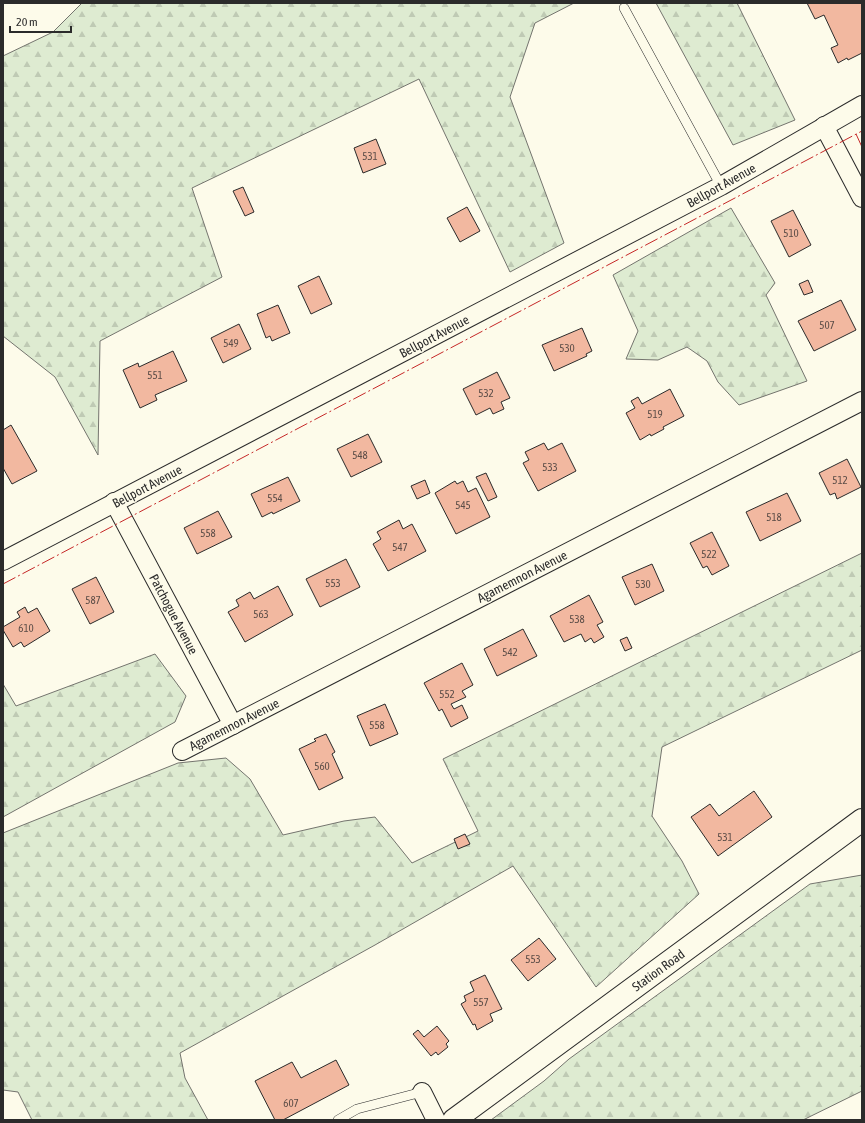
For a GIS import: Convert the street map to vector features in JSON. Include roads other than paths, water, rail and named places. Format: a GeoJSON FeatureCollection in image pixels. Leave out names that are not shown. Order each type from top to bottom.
{"type":"FeatureCollection","features":[{"type":"Feature","properties":{"kind":"main road","name":"Station Road"},"geometry":{"type":"LineString","coordinates":[[454,1120],[862,820]]}},
{"type":"Feature","properties":{"kind":"street","name":"Bellport Avenue"},"geometry":{"type":"LineString","coordinates":[[3,561],[721,186],[862,105]]}},
{"type":"Feature","properties":{"kind":"street"},"geometry":{"type":"LineString","coordinates":[[824,126],[862,198]]}},
{"type":"Feature","properties":{"kind":"street","name":"Agamemnon Avenue"},"geometry":{"type":"LineString","coordinates":[[182,751],[862,401]]}},
{"type":"Feature","properties":{"kind":"street","name":"Patchogue Avenue"},"geometry":{"type":"LineString","coordinates":[[114,502],[233,725]]}},
{"type":"Feature","properties":{"kind":"street"},"geometry":{"type":"LineString","coordinates":[[422,1092],[436,1120]]}},
{"type":"Feature","properties":{"kind":"lane"},"geometry":{"type":"LineString","coordinates":[[624,8],[721,186]]}},
{"type":"Feature","properties":{"kind":"lane"},"geometry":{"type":"LineString","coordinates":[[338,1120],[357,1109],[422,1092]]}}]}
